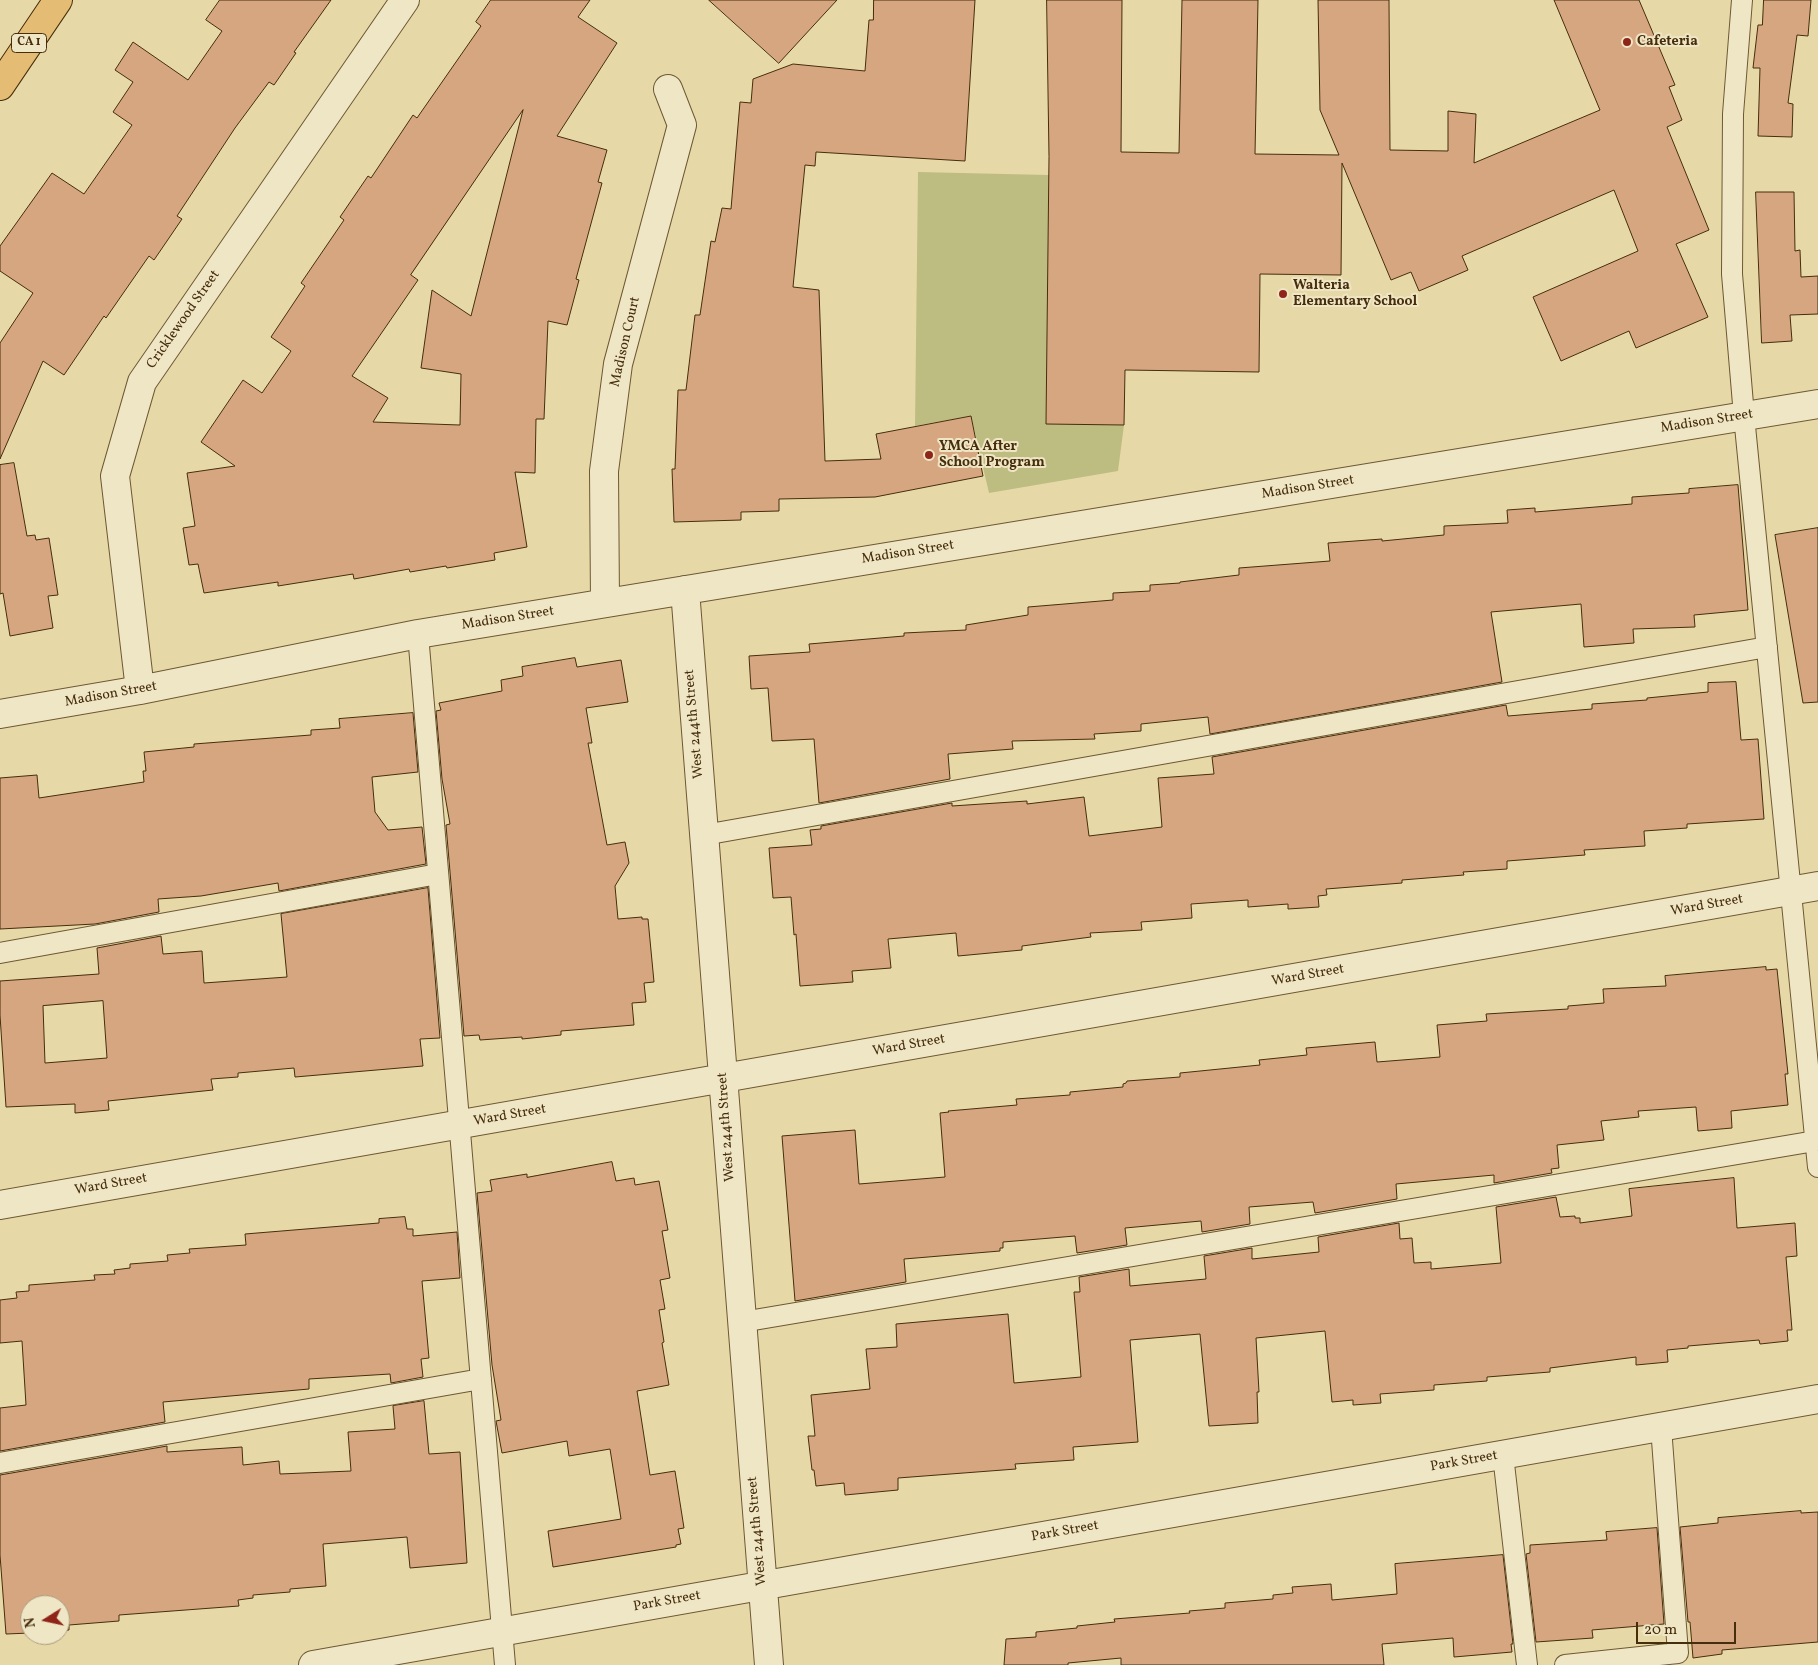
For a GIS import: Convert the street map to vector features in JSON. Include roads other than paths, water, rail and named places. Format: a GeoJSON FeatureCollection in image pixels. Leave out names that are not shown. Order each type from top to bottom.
{"type":"FeatureCollection","features":[{"type":"Feature","properties":{"kind":"highway","name":"CA 1"},"geometry":{"type":"LineString","coordinates":[[0,86],[58,0]]}},
{"type":"Feature","properties":{"kind":"street","name":"Cricklewood Street"},"geometry":{"type":"LineString","coordinates":[[140,690],[115,476],[142,382],[404,0]]}},
{"type":"Feature","properties":{"kind":"street","name":"Madison Court"},"geometry":{"type":"LineString","coordinates":[[605,603],[604,471],[618,364],[682,125],[668,89]]}},
{"type":"Feature","properties":{"kind":"street","name":"Madison Street"},"geometry":{"type":"LineString","coordinates":[[0,714],[140,690],[418,634],[1818,404]]}},
{"type":"Feature","properties":{"kind":"street","name":"West 244th Street"},"geometry":{"type":"LineString","coordinates":[[685,590],[769,1665]]}},
{"type":"Feature","properties":{"kind":"street","name":"Ward Street"},"geometry":{"type":"LineString","coordinates":[[0,1205],[1818,886]]}},
{"type":"Feature","properties":{"kind":"street","name":"Park Street"},"geometry":{"type":"LineString","coordinates":[[313,1665],[1818,1399]]}},
{"type":"Feature","properties":{"kind":"lane"},"geometry":{"type":"LineString","coordinates":[[1742,0],[1733,114],[1732,274],[1744,416],[1818,1167]]}},
{"type":"Feature","properties":{"kind":"lane"},"geometry":{"type":"LineString","coordinates":[[418,634],[505,1665]]}},
{"type":"Feature","properties":{"kind":"lane"},"geometry":{"type":"LineString","coordinates":[[704,835],[1767,646]]}},
{"type":"Feature","properties":{"kind":"lane"},"geometry":{"type":"LineString","coordinates":[[0,953],[438,874]]}},
{"type":"Feature","properties":{"kind":"lane"},"geometry":{"type":"LineString","coordinates":[[742,1322],[1816,1141]]}},
{"type":"Feature","properties":{"kind":"lane"},"geometry":{"type":"LineString","coordinates":[[0,1463],[480,1379]]}},
{"type":"Feature","properties":{"kind":"lane"},"geometry":{"type":"LineString","coordinates":[[1565,1665],[1678,1653],[1661,1427]]}},
{"type":"Feature","properties":{"kind":"lane"},"geometry":{"type":"LineString","coordinates":[[1503,1455],[1527,1665]]}},
{"type":"Feature","properties":{"kind":"place","name":"Cafeteria"},"geometry":{"type":"Point","coordinates":[1627,42]}},
{"type":"Feature","properties":{"kind":"place","name":"Walteria Elementary School"},"geometry":{"type":"Point","coordinates":[1283,294]}},
{"type":"Feature","properties":{"kind":"place","name":"YMCA After School Program"},"geometry":{"type":"Point","coordinates":[929,455]}}]}
